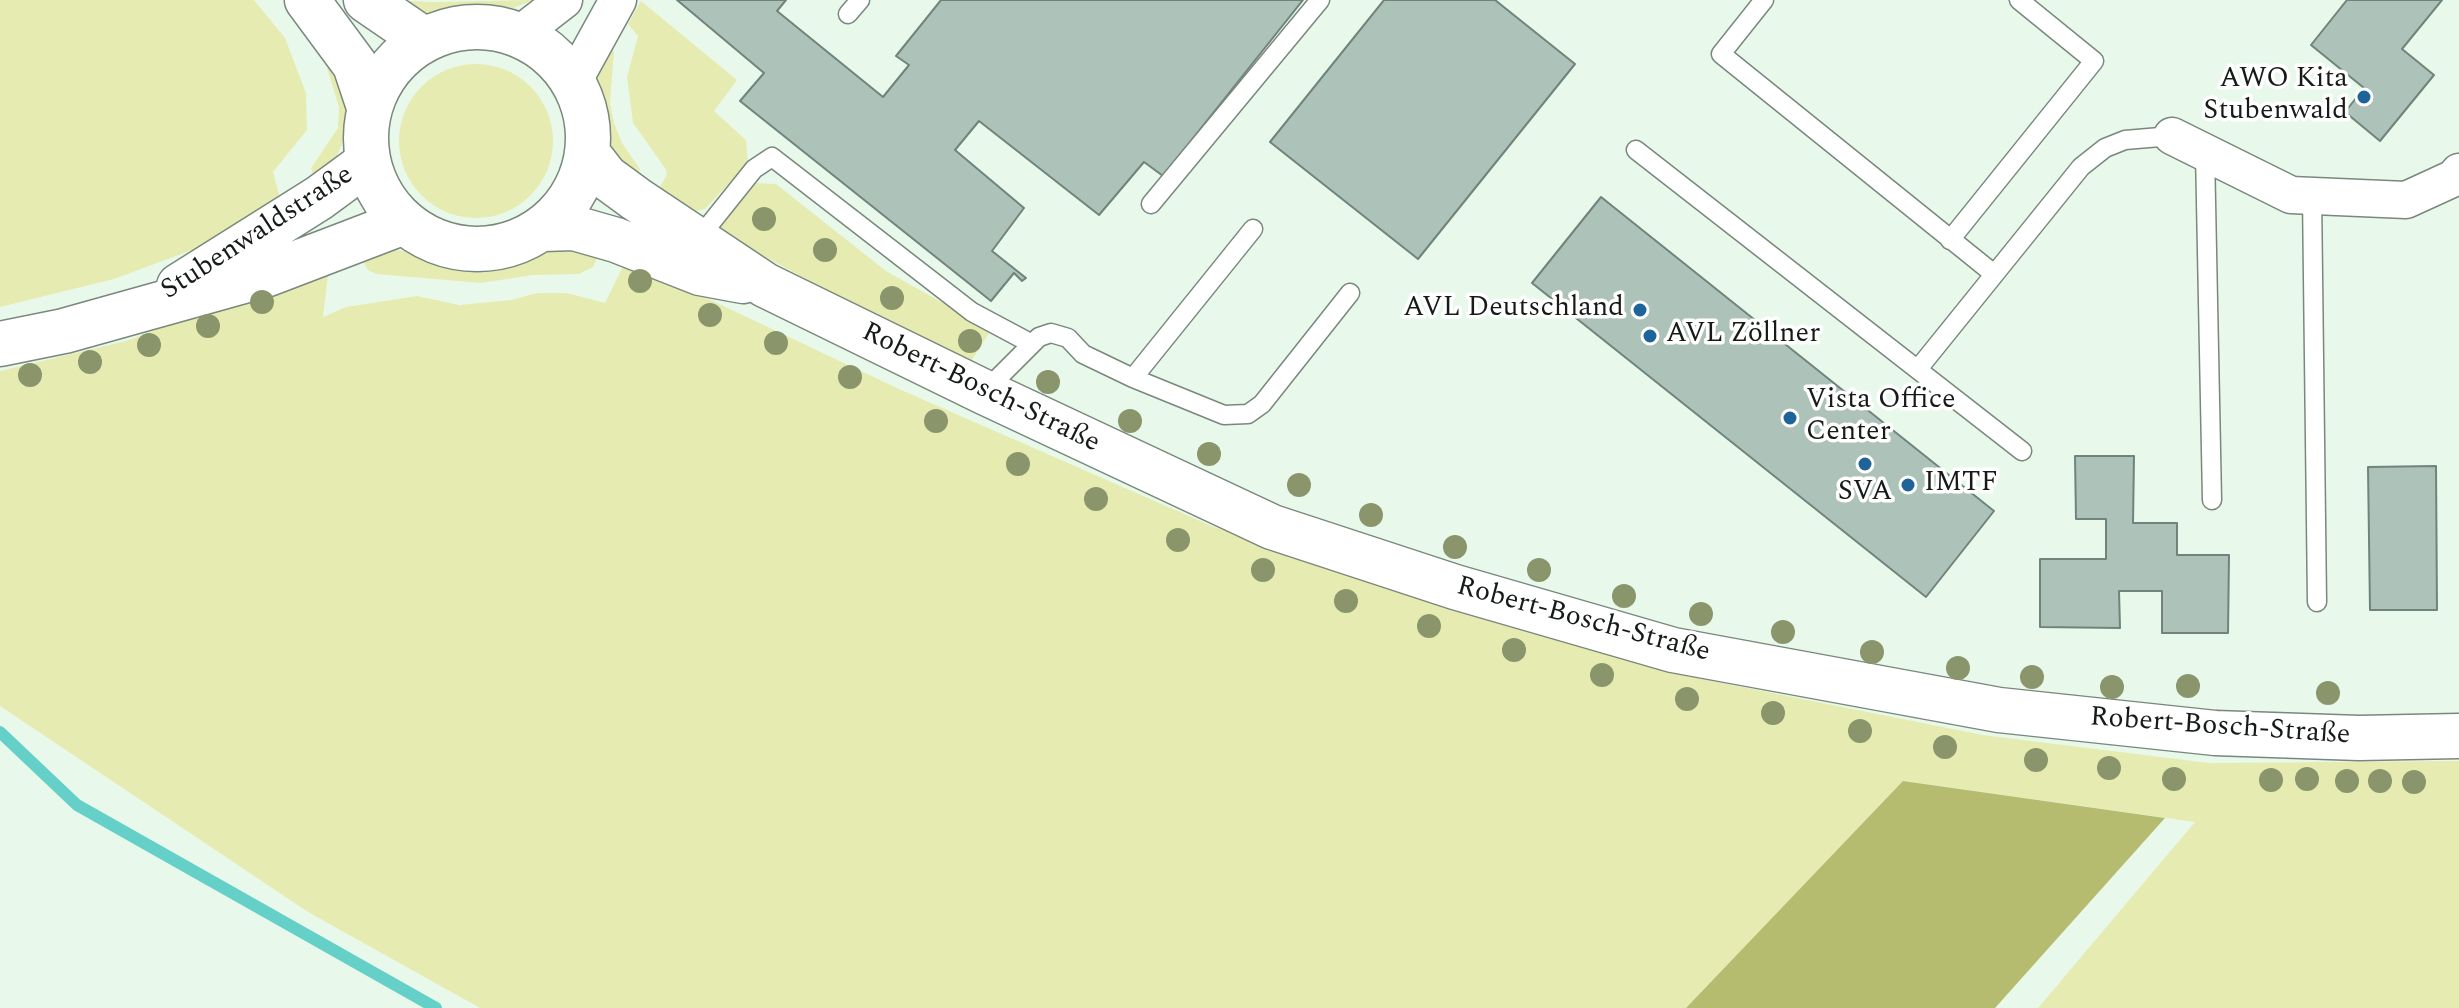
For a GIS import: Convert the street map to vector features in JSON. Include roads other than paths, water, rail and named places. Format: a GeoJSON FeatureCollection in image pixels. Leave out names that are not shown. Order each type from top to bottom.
{"type":"FeatureCollection","features":[{"type":"Feature","properties":{"kind":"street","name":"Robert-Bosch-Straße"},"geometry":{"type":"LineString","coordinates":[[307,0],[355,65],[369,107]]}},
{"type":"Feature","properties":{"kind":"street"},"geometry":{"type":"LineString","coordinates":[[366,0],[423,39]]}},
{"type":"Feature","properties":{"kind":"street"},"geometry":{"type":"LineString","coordinates":[[520,34],[564,0]]}},
{"type":"Feature","properties":{"kind":"street"},"geometry":{"type":"LineString","coordinates":[[574,80],[603,21],[618,0]]}},
{"type":"Feature","properties":{"kind":"street","name":"Robert-Bosch-Straße"},"geometry":{"type":"LineString","coordinates":[[488,26],[520,34],[550,53],[574,80],[587,116],[588,154],[580,183],[565,208],[543,229],[517,243],[488,250],[443,243],[404,222],[380,195],[368,162],[365,134],[369,107],[381,80],[400,57],[423,39],[455,28],[488,26]]}},
{"type":"Feature","properties":{"kind":"street"},"geometry":{"type":"LineString","coordinates":[[2172,136],[2291,195],[2406,200],[2454,178],[2459,172]]}},
{"type":"Feature","properties":{"kind":"street","name":"Robert-Bosch-Straße"},"geometry":{"type":"LineString","coordinates":[[588,154],[606,177],[765,285],[1272,527],[1455,587],[1673,650],[1999,710],[2215,733],[2359,738],[2459,736]]}},
{"type":"Feature","properties":{"kind":"street","name":"Stubenwaldstraße"},"geometry":{"type":"LineString","coordinates":[[147,307],[319,198],[368,162]]}},
{"type":"Feature","properties":{"kind":"street","name":"Stubenwaldstraße"},"geometry":{"type":"LineString","coordinates":[[0,344],[64,331],[268,274],[404,222]]}},
{"type":"Feature","properties":{"kind":"street","name":"Robert-Bosch-Straße"},"geometry":{"type":"LineString","coordinates":[[543,229],[574,228],[616,240],[700,273],[765,285]]}},
{"type":"Feature","properties":{"kind":"lane"},"geometry":{"type":"LineString","coordinates":[[1151,204],[1320,0]]}},
{"type":"Feature","properties":{"kind":"lane"},"geometry":{"type":"LineString","coordinates":[[1764,0],[1721,54],[1994,274]]}},
{"type":"Feature","properties":{"kind":"lane"},"geometry":{"type":"LineString","coordinates":[[1950,240],[2094,61],[2019,0]]}},
{"type":"Feature","properties":{"kind":"lane"},"geometry":{"type":"LineString","coordinates":[[1918,369],[2081,167],[2105,148],[2125,140],[2172,136]]}},
{"type":"Feature","properties":{"kind":"lane"},"geometry":{"type":"LineString","coordinates":[[1636,150],[2022,451]]}},
{"type":"Feature","properties":{"kind":"lane"},"geometry":{"type":"LineString","coordinates":[[2205,152],[2212,500]]}},
{"type":"Feature","properties":{"kind":"lane"},"geometry":{"type":"LineString","coordinates":[[698,239],[754,169],[772,157],[972,312],[1032,344]]}},
{"type":"Feature","properties":{"kind":"lane"},"geometry":{"type":"LineString","coordinates":[[2312,195],[2317,602]]}},
{"type":"Feature","properties":{"kind":"lane"},"geometry":{"type":"LineString","coordinates":[[1133,378],[1253,229]]}},
{"type":"Feature","properties":{"kind":"lane"},"geometry":{"type":"LineString","coordinates":[[984,392],[1032,344],[1051,333],[1068,338],[1083,354],[1133,378],[1224,415],[1248,414],[1262,404],[1350,293]]}},
{"type":"Feature","properties":{"kind":"waterway"},"geometry":{"type":"LineString","coordinates":[[0,732],[77,805],[436,1008]]}},
{"type":"Feature","properties":{"kind":"place","name":"AWO Kita Stubenwald"},"geometry":{"type":"Point","coordinates":[2364,97]}},
{"type":"Feature","properties":{"kind":"place","name":"AVL Deutschland"},"geometry":{"type":"Point","coordinates":[1640,310]}},
{"type":"Feature","properties":{"kind":"place","name":"AVL Zöllner"},"geometry":{"type":"Point","coordinates":[1650,336]}},
{"type":"Feature","properties":{"kind":"place","name":"Vista Office Center"},"geometry":{"type":"Point","coordinates":[1790,418]}},
{"type":"Feature","properties":{"kind":"place","name":"SVA"},"geometry":{"type":"Point","coordinates":[1865,464]}},
{"type":"Feature","properties":{"kind":"place","name":"IMTF"},"geometry":{"type":"Point","coordinates":[1908,485]}}]}
